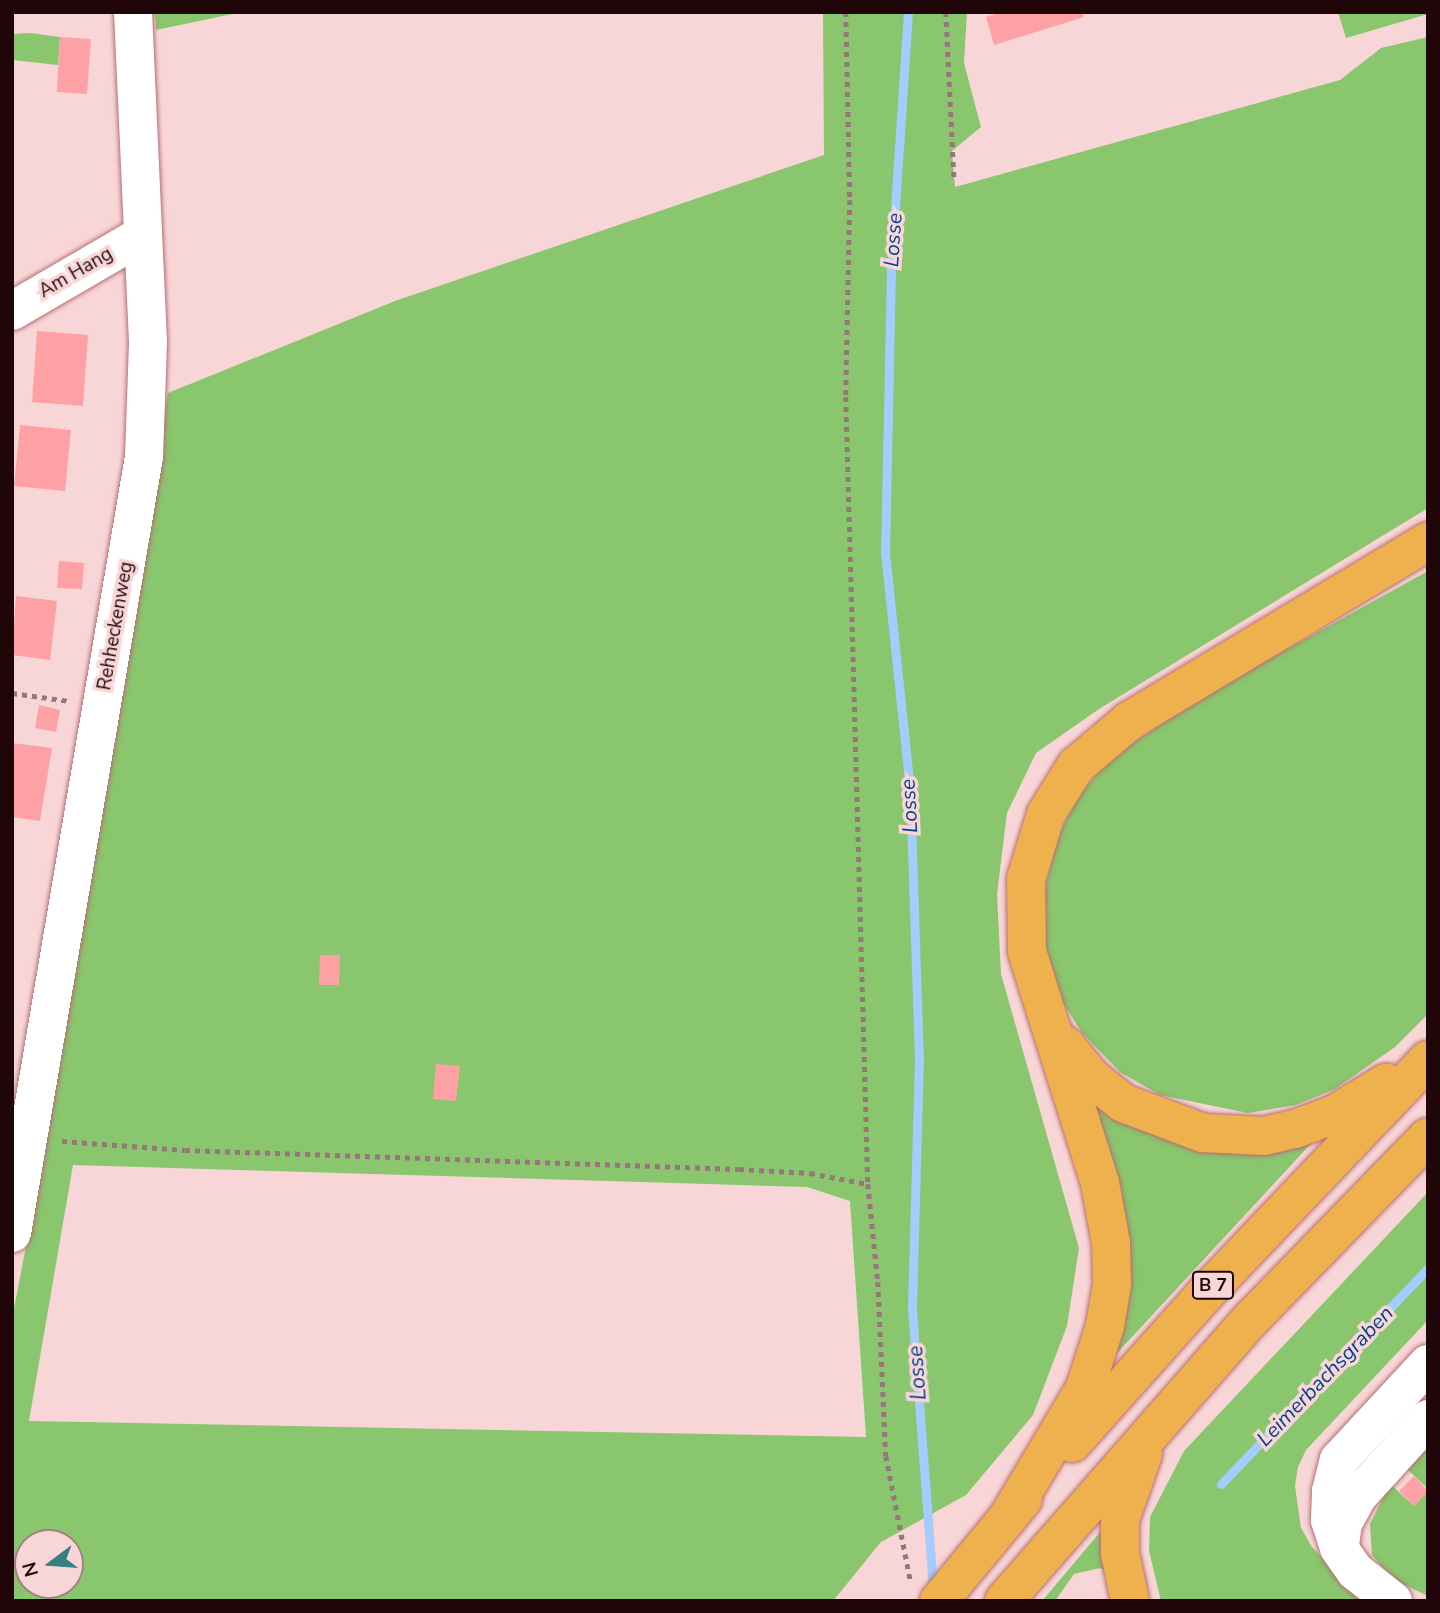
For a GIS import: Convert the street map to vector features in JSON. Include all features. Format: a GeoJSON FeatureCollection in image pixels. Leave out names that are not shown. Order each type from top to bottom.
{"type":"FeatureCollection","features":[{"type":"Feature","properties":{"kind":"highway"},"geometry":{"type":"LineString","coordinates":[[1007,1519],[1085,1388],[1105,1326],[1112,1284],[1111,1243],[1100,1183],[1027,951],[1026,879],[1037,835],[1065,779],[1096,747],[1152,705],[1428,541]]}},
{"type":"Feature","properties":{"kind":"highway"},"geometry":{"type":"LineString","coordinates":[[1043,1008],[1074,1059],[1108,1091],[1154,1118],[1203,1133],[1264,1136],[1315,1122],[1358,1102],[1428,1054]]}},
{"type":"Feature","properties":{"kind":"highway","name":"B 7"},"geometry":{"type":"LineString","coordinates":[[925,1597],[977,1553],[1205,1294],[1428,1060]]}},
{"type":"Feature","properties":{"kind":"highway","name":"B 7"},"geometry":{"type":"LineString","coordinates":[[1004,1601],[1156,1424],[1428,1137]]}},
{"type":"Feature","properties":{"kind":"highway"},"geometry":{"type":"LineString","coordinates":[[1130,1601],[1122,1570],[1120,1520],[1156,1424]]}},
{"type":"Feature","properties":{"kind":"street","name":"Rehheckenweg"},"geometry":{"type":"LineString","coordinates":[[12,1233],[32,1136],[144,457],[148,342],[141,236],[134,12]]}},
{"type":"Feature","properties":{"kind":"street","name":"Am Hang"},"geometry":{"type":"LineString","coordinates":[[12,311],[141,236]]}},
{"type":"Feature","properties":{"kind":"street"},"geometry":{"type":"LineString","coordinates":[[1392,1601],[1355,1571],[1339,1548],[1330,1520],[1331,1491],[1339,1460],[1428,1364]]}},
{"type":"Feature","properties":{"kind":"street"},"geometry":{"type":"LineString","coordinates":[[1339,1548],[1343,1524],[1358,1496],[1428,1419]]}},
{"type":"Feature","properties":{"kind":"path"},"geometry":{"type":"LineString","coordinates":[[846,12],[850,200],[846,397],[868,1184],[878,1282],[886,1455],[908,1551],[925,1597]]}},
{"type":"Feature","properties":{"kind":"path"},"geometry":{"type":"LineString","coordinates":[[946,12],[954,177]]}},
{"type":"Feature","properties":{"kind":"path"},"geometry":{"type":"LineString","coordinates":[[12,693],[83,702]]}},
{"type":"Feature","properties":{"kind":"path"},"geometry":{"type":"LineString","coordinates":[[32,1136],[110,1147],[798,1172],[868,1184]]}},
{"type":"Feature","properties":{"kind":"green space"},"geometry":{"type":"Polygon","coordinates":[[[155,12],[242,12],[156,30],[155,12]]]}},
{"type":"Feature","properties":{"kind":"green space"},"geometry":{"type":"Polygon","coordinates":[[[823,12],[967,12],[964,63],[981,127],[952,151],[955,187],[1340,80],[1381,48],[1428,37],[1428,508],[1099,709],[1036,753],[1007,813],[997,894],[1001,974],[1079,1248],[1067,1326],[1033,1415],[966,1495],[881,1542],[833,1601],[12,1601],[12,1319],[50,1121],[168,393],[395,301],[824,155],[823,12]],[[73,1165],[29,1421],[866,1437],[850,1201],[807,1187],[73,1165]]]}},
{"type":"Feature","properties":{"kind":"green space"},"geometry":{"type":"Polygon","coordinates":[[[1338,12],[1428,12],[1428,14],[1346,38],[1338,12]]]}},
{"type":"Feature","properties":{"kind":"green space"},"geometry":{"type":"Polygon","coordinates":[[[30,33],[60,37],[58,65],[12,60],[12,34],[30,33]]]}},
{"type":"Feature","properties":{"kind":"green space"},"geometry":{"type":"Polygon","coordinates":[[[1428,571],[1428,1014],[1395,1047],[1335,1089],[1296,1105],[1248,1113],[1160,1095],[1120,1072],[1082,1033],[1059,996],[1045,944],[1044,891],[1058,837],[1077,798],[1108,760],[1199,698],[1428,571]]]}},
{"type":"Feature","properties":{"kind":"green space"},"geometry":{"type":"Polygon","coordinates":[[[1068,1064],[1107,1096],[1319,1135],[1107,1364],[1113,1311],[1068,1064]]]}},
{"type":"Feature","properties":{"kind":"green space"},"geometry":{"type":"Polygon","coordinates":[[[1428,1192],[1428,1320],[1306,1450],[1298,1467],[1295,1486],[1301,1528],[1312,1547],[1362,1601],[1161,1601],[1149,1551],[1150,1517],[1184,1451],[1428,1192]]]}},
{"type":"Feature","properties":{"kind":"green space"},"geometry":{"type":"Polygon","coordinates":[[[1428,1445],[1428,1489],[1406,1468],[1428,1445]]]}},
{"type":"Feature","properties":{"kind":"green space"},"geometry":{"type":"Polygon","coordinates":[[[1390,1484],[1414,1506],[1428,1491],[1428,1596],[1394,1580],[1372,1555],[1370,1524],[1390,1484]]]}},
{"type":"Feature","properties":{"kind":"green space"},"geometry":{"type":"Polygon","coordinates":[[[1112,1518],[1107,1571],[1100,1568],[1074,1574],[1055,1601],[1042,1601],[1112,1518]]]}},
{"type":"Feature","properties":{"kind":"building"},"geometry":{"type":"Polygon","coordinates":[[[1002,12],[1082,12],[1084,17],[994,45],[986,17],[1002,12]]]}},
{"type":"Feature","properties":{"kind":"building"},"geometry":{"type":"Polygon","coordinates":[[[60,37],[91,39],[87,94],[57,92],[60,37]]]}},
{"type":"Feature","properties":{"kind":"building"},"geometry":{"type":"Polygon","coordinates":[[[37,331],[88,335],[83,406],[32,402],[37,331]]]}},
{"type":"Feature","properties":{"kind":"building"},"geometry":{"type":"Polygon","coordinates":[[[20,425],[71,430],[65,491],[14,486],[20,425]]]}},
{"type":"Feature","properties":{"kind":"building"},"geometry":{"type":"Polygon","coordinates":[[[59,561],[84,563],[82,589],[57,588],[59,561]]]}},
{"type":"Feature","properties":{"kind":"building"},"geometry":{"type":"Polygon","coordinates":[[[16,596],[57,601],[50,660],[12,655],[16,596]]]}},
{"type":"Feature","properties":{"kind":"building"},"geometry":{"type":"Polygon","coordinates":[[[39,705],[60,710],[56,732],[35,728],[39,705]]]}},
{"type":"Feature","properties":{"kind":"building"},"geometry":{"type":"Polygon","coordinates":[[[12,743],[52,748],[40,821],[12,817],[12,743]]]}},
{"type":"Feature","properties":{"kind":"building"},"geometry":{"type":"Polygon","coordinates":[[[320,955],[340,955],[339,985],[319,985],[320,955]]]}},
{"type":"Feature","properties":{"kind":"building"},"geometry":{"type":"Polygon","coordinates":[[[436,1064],[460,1066],[456,1101],[433,1099],[436,1064]]]}},
{"type":"Feature","properties":{"kind":"building"},"geometry":{"type":"Polygon","coordinates":[[[1414,1476],[1428,1491],[1414,1506],[1399,1491],[1414,1476]]]}},
{"type":"Feature","properties":{"kind":"waterway","name":"Losse"},"geometry":{"type":"LineString","coordinates":[[908,12],[891,269],[885,552],[910,789],[919,1058],[912,1309],[933,1590]]}},
{"type":"Feature","properties":{"kind":"waterway","name":"Leimerbachsgraben"},"geometry":{"type":"LineString","coordinates":[[1221,1484],[1428,1268]]}}]}
